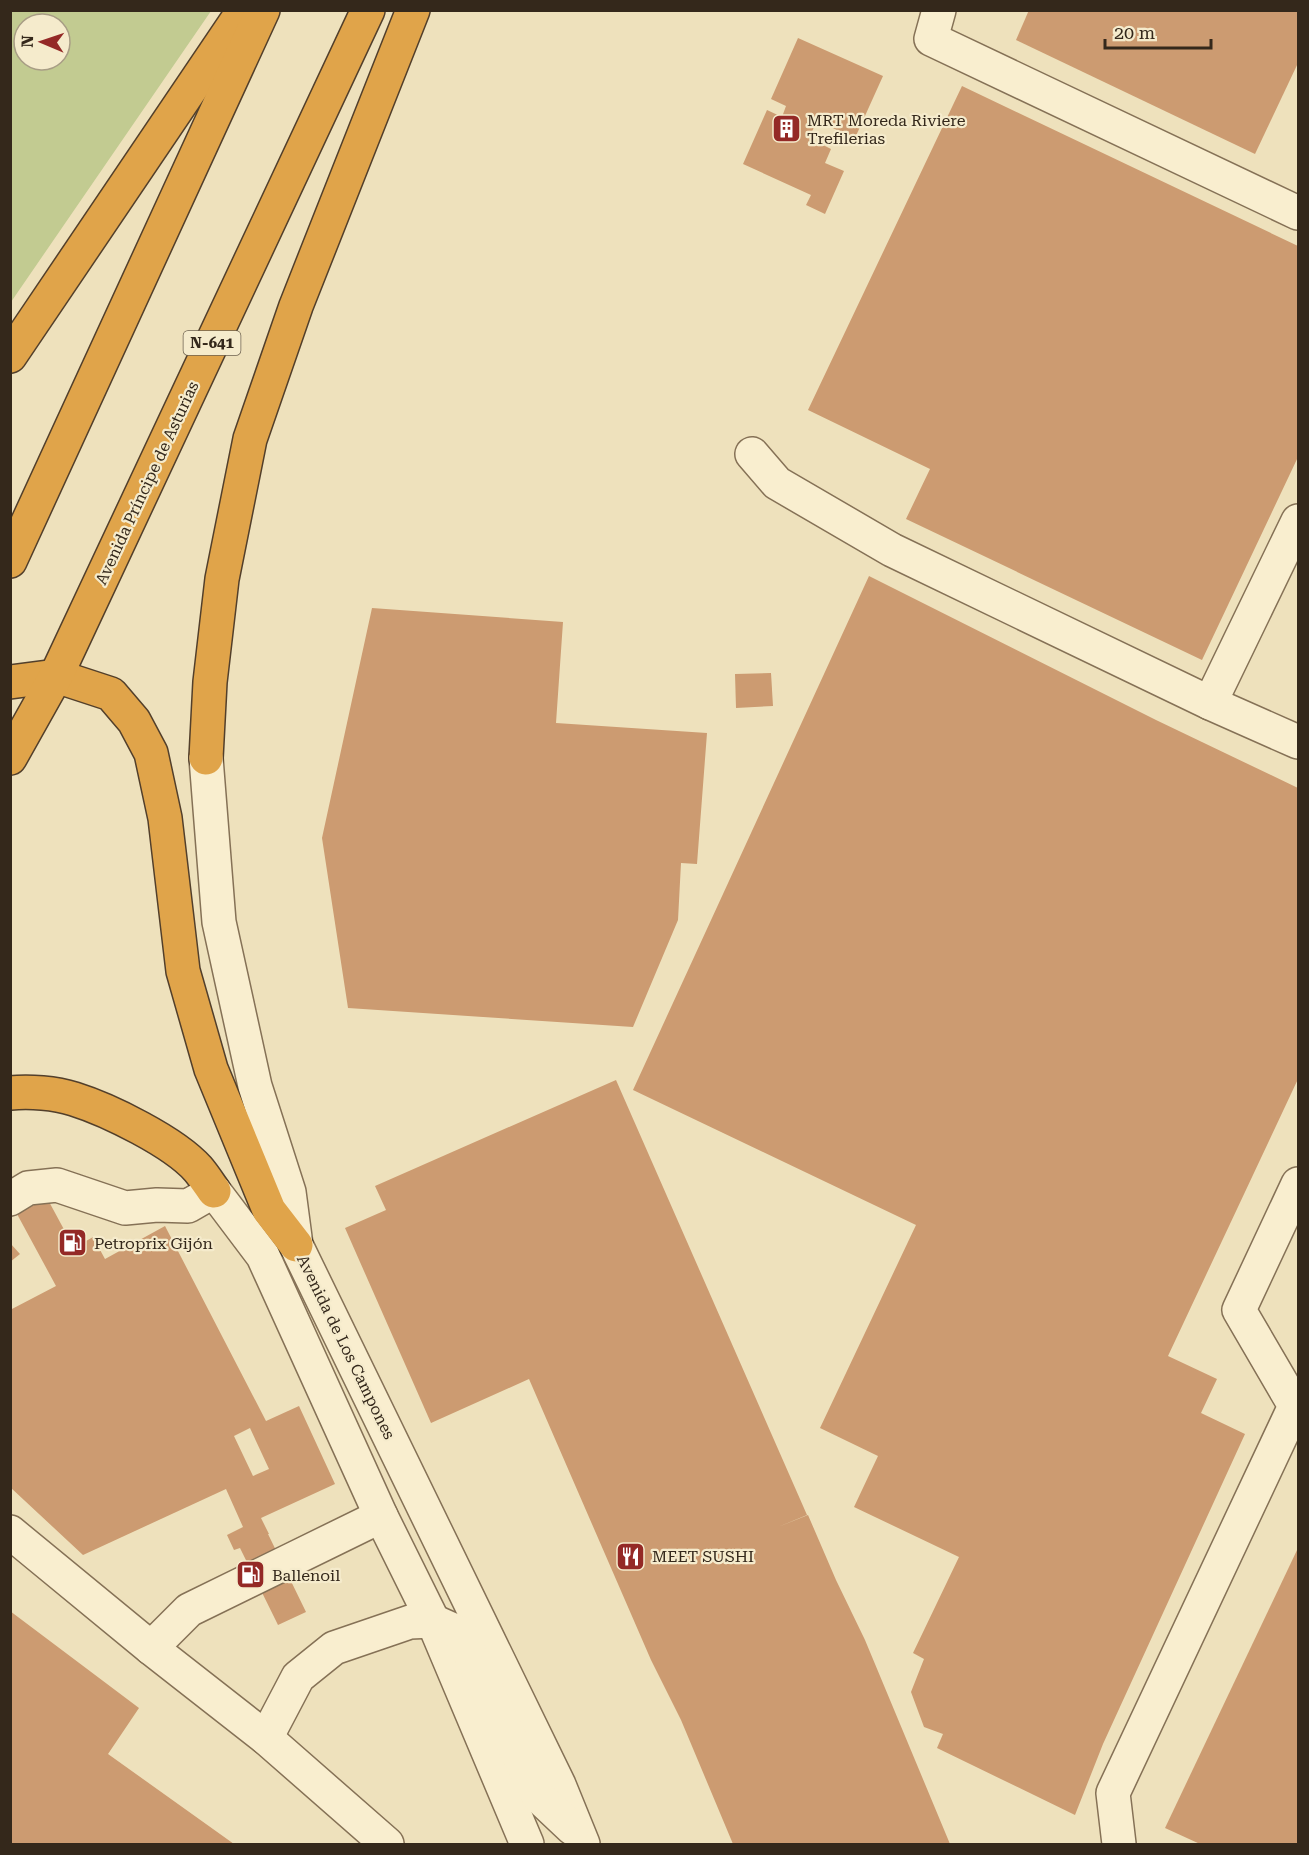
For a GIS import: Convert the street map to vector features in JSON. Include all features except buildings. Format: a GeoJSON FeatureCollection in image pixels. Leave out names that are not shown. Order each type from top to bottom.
{"type":"FeatureCollection","features":[{"type":"Feature","properties":{"kind":"highway"},"geometry":{"type":"LineString","coordinates":[[10,356],[244,10]]}},
{"type":"Feature","properties":{"kind":"highway"},"geometry":{"type":"LineString","coordinates":[[10,561],[263,10]]}},
{"type":"Feature","properties":{"kind":"highway","name":"Avenida Príncipe de Asturias"},"geometry":{"type":"LineString","coordinates":[[10,758],[56,676],[368,10]]}},
{"type":"Feature","properties":{"kind":"highway"},"geometry":{"type":"LineString","coordinates":[[206,758],[210,682],[222,579],[250,439],[296,306],[413,10]]}},
{"type":"Feature","properties":{"kind":"highway"},"geometry":{"type":"LineString","coordinates":[[10,682],[56,676],[111,694],[134,721],[151,753],[165,818],[183,971],[211,1069],[269,1210],[296,1245]]}},
{"type":"Feature","properties":{"kind":"highway"},"geometry":{"type":"LineString","coordinates":[[10,1093],[25,1092],[73,1099],[115,1116],[160,1139],[197,1168],[214,1191]]}},
{"type":"Feature","properties":{"kind":"street"},"geometry":{"type":"LineString","coordinates":[[939,10],[931,39],[1299,213]]}},
{"type":"Feature","properties":{"kind":"street"},"geometry":{"type":"LineString","coordinates":[[752,454],[777,483],[892,550],[1210,703],[1299,742]]}},
{"type":"Feature","properties":{"kind":"street"},"geometry":{"type":"LineString","coordinates":[[1210,703],[1299,521]]}},
{"type":"Feature","properties":{"kind":"street","name":"Avenida de Los Campones"},"geometry":{"type":"LineString","coordinates":[[206,758],[219,922],[255,1086],[289,1192],[296,1245],[560,1785],[580,1839]]}},
{"type":"Feature","properties":{"kind":"street"},"geometry":{"type":"LineString","coordinates":[[1119,1845],[1113,1794],[1295,1406],[1239,1310],[1299,1184]]}},
{"type":"Feature","properties":{"kind":"street"},"geometry":{"type":"LineString","coordinates":[[10,1199],[28,1188],[57,1185],[124,1208],[157,1205],[188,1206],[214,1191],[263,1256],[381,1516],[433,1621],[527,1845]]}},
{"type":"Feature","properties":{"kind":"street"},"geometry":{"type":"LineString","coordinates":[[151,1648],[189,1610],[381,1516]]}},
{"type":"Feature","properties":{"kind":"street"},"geometry":{"type":"LineString","coordinates":[[10,1532],[151,1648],[266,1738],[387,1845]]}},
{"type":"Feature","properties":{"kind":"street","name":"Avenida de Los Campones"},"geometry":{"type":"LineString","coordinates":[[433,1621],[460,1633],[538,1796],[580,1839]]}},
{"type":"Feature","properties":{"kind":"street"},"geometry":{"type":"LineString","coordinates":[[266,1738],[298,1677],[334,1648],[410,1622],[433,1621]]}},
{"type":"Feature","properties":{"kind":"green space"},"geometry":{"type":"Polygon","coordinates":[[[10,11],[211,11],[11,302],[10,11]]]}},
{"type":"Feature","properties":{"kind":"place","name":"MRT Moreda Riviere Trefilerias"},"geometry":{"type":"Point","coordinates":[786,129]}},
{"type":"Feature","properties":{"kind":"place","name":"Petroprix Gijón"},"geometry":{"type":"Point","coordinates":[73,1243]}},
{"type":"Feature","properties":{"kind":"place","name":"MEET SUSHI"},"geometry":{"type":"Point","coordinates":[631,1556]}},
{"type":"Feature","properties":{"kind":"place","name":"Ballenoil"},"geometry":{"type":"Point","coordinates":[251,1575]}}]}
